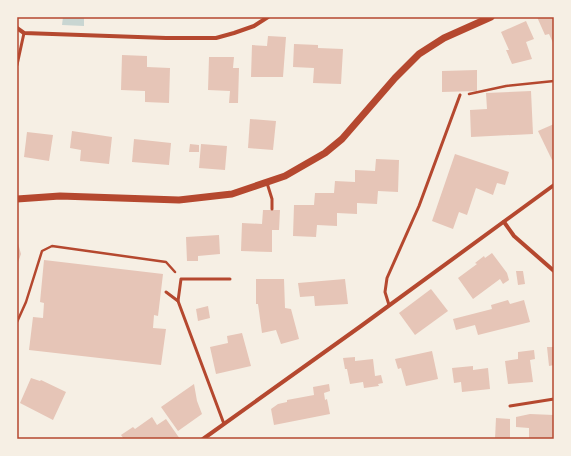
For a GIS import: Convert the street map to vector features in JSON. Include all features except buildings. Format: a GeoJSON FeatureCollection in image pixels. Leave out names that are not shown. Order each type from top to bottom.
{"type":"FeatureCollection","features":[{"type":"Feature","properties":{"kind":"street"},"geometry":{"type":"LineString","coordinates":[[17,28],[24,33],[166,38],[216,38],[234,34],[254,26],[268,17]]}},
{"type":"Feature","properties":{"kind":"street"},"geometry":{"type":"LineString","coordinates":[[17,199],[60,196],[179,200],[232,194],[267,183],[285,176],[325,153],[342,139],[395,78],[419,54],[444,38],[491,17]]}},
{"type":"Feature","properties":{"kind":"street"},"geometry":{"type":"LineString","coordinates":[[203,439],[554,185]]}},
{"type":"Feature","properties":{"kind":"street"},"geometry":{"type":"LineString","coordinates":[[504,222],[514,236],[554,272]]}},
{"type":"Feature","properties":{"kind":"lane"},"geometry":{"type":"LineString","coordinates":[[17,65],[24,33]]}},
{"type":"Feature","properties":{"kind":"lane"},"geometry":{"type":"LineString","coordinates":[[389,305],[385,292],[387,278],[419,206],[460,95]]}},
{"type":"Feature","properties":{"kind":"lane"},"geometry":{"type":"LineString","coordinates":[[267,183],[272,199],[272,209]]}},
{"type":"Feature","properties":{"kind":"lane"},"geometry":{"type":"LineString","coordinates":[[224,424],[178,300],[181,279],[230,279]]}},
{"type":"Feature","properties":{"kind":"lane"},"geometry":{"type":"LineString","coordinates":[[166,292],[178,300]]}},
{"type":"Feature","properties":{"kind":"lane"},"geometry":{"type":"LineString","coordinates":[[510,406],[554,399]]}},
{"type":"Feature","properties":{"kind":"path"},"geometry":{"type":"LineString","coordinates":[[460,95],[506,86],[554,82]]}},
{"type":"Feature","properties":{"kind":"path"},"geometry":{"type":"LineString","coordinates":[[17,322],[26,302],[42,251],[52,246],[166,262],[181,279]]}},
{"type":"Feature","properties":{"kind":"shaded area"},"geometry":{"type":"Polygon","coordinates":[[[63,17],[84,17],[84,26],[62,25],[63,17]]]}}]}
